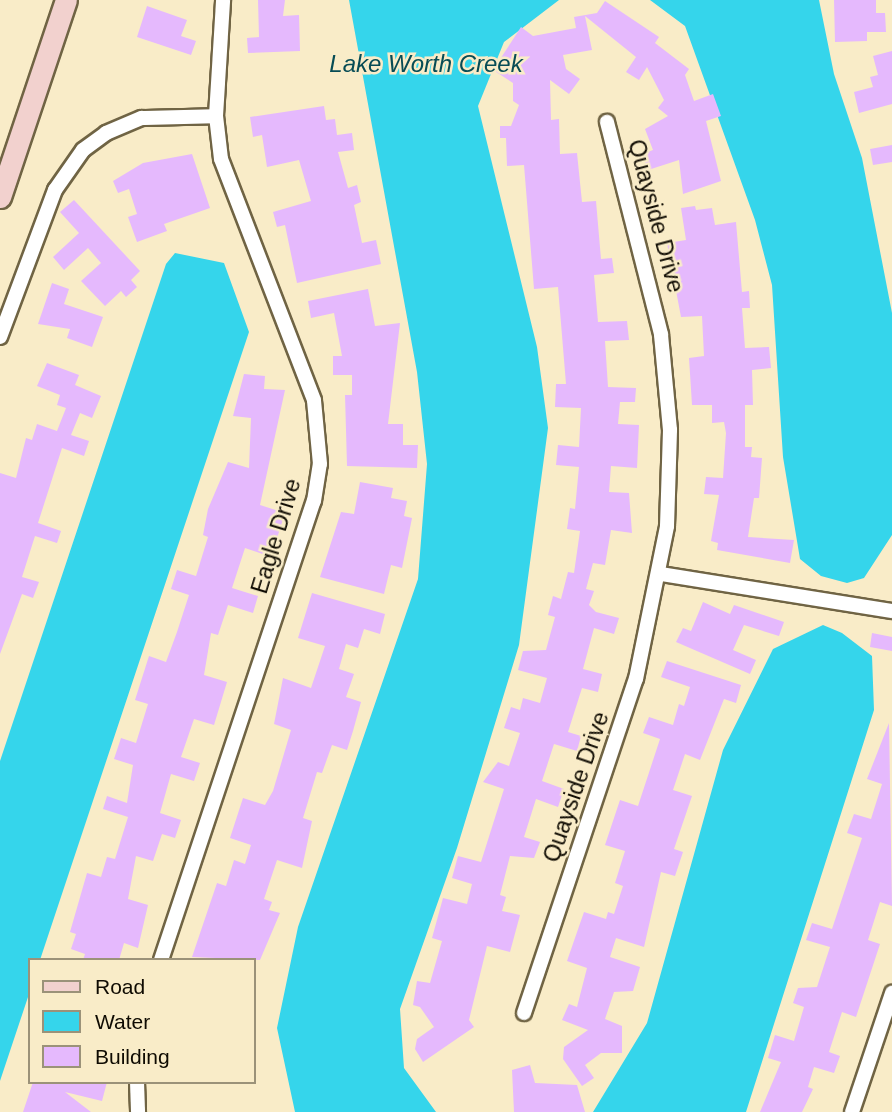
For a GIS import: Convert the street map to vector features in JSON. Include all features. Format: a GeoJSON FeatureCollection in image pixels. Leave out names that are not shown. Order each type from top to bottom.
{"type":"FeatureCollection","features":[{"type":"Feature","properties":{"kind":"street"},"geometry":{"type":"LineString","coordinates":[[0,197],[66,0]]}},
{"type":"Feature","properties":{"kind":"street","name":"Eagle Drive"},"geometry":{"type":"LineString","coordinates":[[162,958],[314,501],[320,464],[314,400],[228,181],[216,116],[223,0]]}},
{"type":"Feature","properties":{"kind":"street"},"geometry":{"type":"LineString","coordinates":[[0,337],[55,190],[83,150],[106,133],[142,118],[216,116]]}},
{"type":"Feature","properties":{"kind":"street","name":"Quayside Drive"},"geometry":{"type":"LineString","coordinates":[[524,1013],[636,680],[661,574],[670,478],[667,382],[652,287],[607,122]]}},
{"type":"Feature","properties":{"kind":"street"},"geometry":{"type":"LineString","coordinates":[[661,574],[892,611]]}},
{"type":"Feature","properties":{"kind":"street"},"geometry":{"type":"LineString","coordinates":[[852,1112],[892,993]]}},
{"type":"Feature","properties":{"kind":"street"},"geometry":{"type":"LineString","coordinates":[[136,1084],[138,1112]]}},
{"type":"Feature","properties":{"kind":"water","name":"Lake Worth Creek"},"geometry":{"type":"Polygon","coordinates":[[[349,0],[559,0],[504,42],[478,106],[537,347],[548,428],[519,645],[457,848],[400,1009],[404,1068],[436,1112],[295,1112],[277,1028],[298,927],[418,579],[427,464],[417,372],[349,0]]]}},
{"type":"Feature","properties":{"kind":"water"},"geometry":{"type":"Polygon","coordinates":[[[650,0],[819,0],[834,74],[862,158],[892,313],[892,535],[864,578],[847,583],[821,576],[800,559],[783,457],[772,285],[755,220],[685,26],[650,0]]]}},
{"type":"Feature","properties":{"kind":"water"},"geometry":{"type":"Polygon","coordinates":[[[175,253],[224,263],[249,332],[41,958],[28,958],[28,997],[0,1081],[0,761],[166,264],[175,253]]]}},
{"type":"Feature","properties":{"kind":"water"},"geometry":{"type":"Polygon","coordinates":[[[823,625],[842,633],[872,656],[874,710],[746,1112],[593,1112],[647,1023],[723,750],[773,649],[823,625]]]}},
{"type":"Feature","properties":{"kind":"building"},"geometry":{"type":"Polygon","coordinates":[[[258,0],[285,0],[283,16],[299,15],[300,51],[248,53],[247,38],[259,37],[258,0]]]}},
{"type":"Feature","properties":{"kind":"building"},"geometry":{"type":"Polygon","coordinates":[[[834,0],[876,0],[876,13],[885,13],[886,32],[867,32],[867,41],[835,42],[834,0]]]}},
{"type":"Feature","properties":{"kind":"building"},"geometry":{"type":"Polygon","coordinates":[[[605,1],[659,37],[655,43],[689,69],[685,75],[694,101],[713,94],[721,116],[706,121],[721,181],[683,194],[679,160],[648,170],[642,154],[653,150],[645,129],[668,116],[658,108],[664,100],[647,67],[639,80],[626,72],[636,57],[585,16],[592,50],[563,55],[566,69],[580,79],[569,94],[550,80],[551,120],[559,119],[560,154],[577,153],[582,202],[596,201],[601,259],[612,258],[614,273],[594,275],[598,322],[627,321],[629,340],[605,341],[608,387],[636,388],[635,402],[620,402],[618,424],[639,425],[637,468],[611,466],[609,492],[629,493],[632,533],[611,530],[605,565],[593,563],[586,589],[594,591],[589,605],[596,612],[619,618],[614,634],[594,628],[583,669],[602,674],[598,692],[582,688],[568,732],[581,736],[577,751],[554,744],[542,781],[564,789],[558,807],[536,799],[524,837],[540,842],[534,858],[510,856],[500,895],[506,897],[502,911],[520,915],[510,952],[487,946],[469,1020],[474,1027],[423,1062],[415,1049],[417,1039],[434,1027],[420,1007],[413,1005],[417,981],[430,983],[442,941],[432,938],[443,898],[467,904],[472,884],[452,878],[458,856],[481,862],[504,789],[483,782],[498,762],[509,766],[520,733],[504,728],[511,707],[520,710],[523,698],[540,703],[547,678],[518,670],[523,651],[546,650],[555,617],[548,615],[553,596],[561,599],[568,572],[574,573],[580,531],[567,529],[570,508],[575,509],[579,467],[556,465],[558,445],[579,447],[581,408],[555,407],[556,384],[566,384],[558,287],[534,289],[524,165],[507,166],[506,138],[500,138],[500,126],[511,126],[519,105],[513,101],[513,83],[493,70],[521,27],[533,36],[576,28],[574,17],[597,13],[605,1]]]}},
{"type":"Feature","properties":{"kind":"building"},"geometry":{"type":"Polygon","coordinates":[[[147,6],[187,20],[181,36],[196,41],[191,55],[137,37],[147,6]]]}},
{"type":"Feature","properties":{"kind":"building"},"geometry":{"type":"Polygon","coordinates":[[[892,51],[892,104],[859,113],[854,92],[873,87],[870,77],[878,75],[873,56],[892,51]]]}},
{"type":"Feature","properties":{"kind":"building"},"geometry":{"type":"Polygon","coordinates":[[[324,106],[326,120],[335,119],[337,135],[352,133],[354,150],[338,152],[348,188],[357,185],[361,202],[354,205],[362,243],[376,240],[381,264],[297,283],[285,225],[277,227],[273,212],[311,201],[299,160],[267,167],[262,135],[253,137],[250,117],[324,106]]]}},
{"type":"Feature","properties":{"kind":"building"},"geometry":{"type":"Polygon","coordinates":[[[892,145],[892,162],[873,165],[870,149],[892,145]]]}},
{"type":"Feature","properties":{"kind":"building"},"geometry":{"type":"Polygon","coordinates":[[[192,154],[210,208],[164,224],[167,231],[137,242],[128,217],[137,214],[129,189],[118,193],[113,181],[143,163],[192,154]]]}},
{"type":"Feature","properties":{"kind":"building"},"geometry":{"type":"Polygon","coordinates":[[[74,200],[140,271],[131,280],[137,287],[126,297],[121,291],[105,306],[81,281],[101,263],[88,248],[64,270],[53,257],[79,233],[60,212],[74,200]]]}},
{"type":"Feature","properties":{"kind":"building"},"geometry":{"type":"Polygon","coordinates":[[[695,206],[696,210],[712,208],[715,225],[736,222],[742,292],[749,291],[750,308],[742,308],[745,348],[769,347],[771,368],[752,370],[753,405],[745,405],[745,447],[752,447],[751,457],[762,458],[759,498],[754,498],[748,537],[794,540],[790,563],[717,550],[718,543],[711,541],[719,495],[704,494],[706,477],[723,478],[726,433],[724,422],[712,423],[712,405],[692,405],[689,358],[704,356],[702,316],[681,317],[667,243],[686,240],[681,208],[695,206]]]}},
{"type":"Feature","properties":{"kind":"building"},"geometry":{"type":"Polygon","coordinates":[[[52,283],[69,289],[64,304],[103,317],[92,347],[67,338],[70,329],[38,324],[52,283]]]}},
{"type":"Feature","properties":{"kind":"building"},"geometry":{"type":"Polygon","coordinates":[[[368,289],[375,326],[400,323],[388,424],[403,424],[403,445],[418,445],[417,468],[347,466],[345,395],[352,395],[352,375],[333,375],[333,356],[342,356],[334,313],[311,318],[308,301],[368,289]]]}},
{"type":"Feature","properties":{"kind":"building"},"geometry":{"type":"Polygon","coordinates":[[[47,363],[79,375],[75,385],[101,396],[92,418],[80,413],[71,435],[89,441],[84,456],[62,448],[38,523],[61,531],[57,543],[35,536],[22,577],[39,582],[33,598],[22,594],[0,654],[0,473],[16,478],[26,438],[32,440],[37,424],[57,431],[66,408],[57,405],[60,395],[37,386],[47,363]]]}},
{"type":"Feature","properties":{"kind":"building"},"geometry":{"type":"Polygon","coordinates":[[[244,374],[265,376],[264,389],[285,390],[260,505],[285,513],[271,557],[245,548],[232,588],[258,596],[253,613],[228,605],[218,635],[211,633],[204,675],[227,682],[214,725],[194,719],[181,757],[200,763],[194,781],[171,774],[160,813],[181,820],[175,838],[162,834],[153,861],[136,856],[128,899],[148,905],[138,948],[124,943],[120,958],[84,958],[85,954],[71,949],[76,934],[70,932],[87,873],[101,877],[107,857],[115,859],[128,817],[103,809],[107,796],[127,803],[133,765],[114,759],[121,738],[136,743],[148,704],[135,700],[149,656],[166,662],[177,632],[189,595],[171,589],[177,570],[196,576],[208,537],[203,535],[208,509],[228,462],[249,468],[251,418],[233,416],[244,374]]]}},
{"type":"Feature","properties":{"kind":"building"},"geometry":{"type":"Polygon","coordinates":[[[360,482],[393,488],[391,498],[407,501],[404,516],[412,518],[402,568],[391,565],[384,594],[320,577],[341,512],[354,514],[360,482]]]}},
{"type":"Feature","properties":{"kind":"building"},"geometry":{"type":"Polygon","coordinates":[[[312,593],[385,614],[380,634],[364,629],[358,648],[346,644],[339,669],[354,674],[346,697],[361,702],[347,750],[332,745],[322,773],[317,772],[303,818],[312,821],[302,868],[277,860],[264,899],[272,902],[269,910],[280,913],[260,960],[192,957],[217,883],[226,886],[234,860],[245,864],[251,845],[230,838],[243,798],[265,805],[273,791],[291,730],[274,724],[283,678],[311,688],[325,646],[298,638],[312,593]]]}},
{"type":"Feature","properties":{"kind":"building"},"geometry":{"type":"Polygon","coordinates":[[[703,602],[730,614],[734,605],[784,622],[779,636],[744,625],[733,650],[756,660],[750,674],[676,642],[683,628],[691,631],[703,602]]]}},
{"type":"Feature","properties":{"kind":"building"},"geometry":{"type":"Polygon","coordinates":[[[872,633],[892,637],[892,651],[870,647],[872,633]]]}},
{"type":"Feature","properties":{"kind":"building"},"geometry":{"type":"Polygon","coordinates":[[[667,661],[741,685],[736,703],[724,699],[700,760],[685,754],[673,790],[692,796],[674,849],[683,852],[675,876],[661,872],[644,947],[616,938],[610,957],[640,967],[633,991],[614,992],[605,1019],[622,1026],[622,1053],[601,1053],[585,1065],[594,1078],[582,1086],[563,1059],[564,1047],[588,1030],[562,1020],[569,1004],[577,1007],[587,968],[567,961],[584,912],[606,919],[608,912],[614,914],[623,886],[615,883],[625,851],[605,845],[620,800],[638,806],[660,739],[643,733],[649,717],[673,725],[679,704],[684,706],[690,687],[661,677],[667,661]]]}},
{"type":"Feature","properties":{"kind":"building"},"geometry":{"type":"Polygon","coordinates":[[[889,723],[892,906],[880,902],[868,940],[880,944],[856,1017],[842,1012],[829,1052],[840,1056],[834,1073],[814,1067],[808,1087],[813,1089],[802,1112],[760,1112],[781,1062],[768,1058],[775,1035],[794,1041],[804,1007],[793,1003],[798,988],[817,987],[830,947],[806,940],[812,923],[832,929],[862,838],[847,833],[854,814],[871,819],[882,784],[867,779],[889,723]]]}},
{"type":"Feature","properties":{"kind":"building"},"geometry":{"type":"Polygon","coordinates":[[[530,1065],[535,1083],[577,1085],[585,1112],[514,1112],[512,1070],[530,1065]]]}},
{"type":"Feature","properties":{"kind":"building"},"geometry":{"type":"Polygon","coordinates":[[[32,1084],[106,1084],[102,1101],[65,1092],[91,1112],[23,1112],[32,1084]]]}}]}
